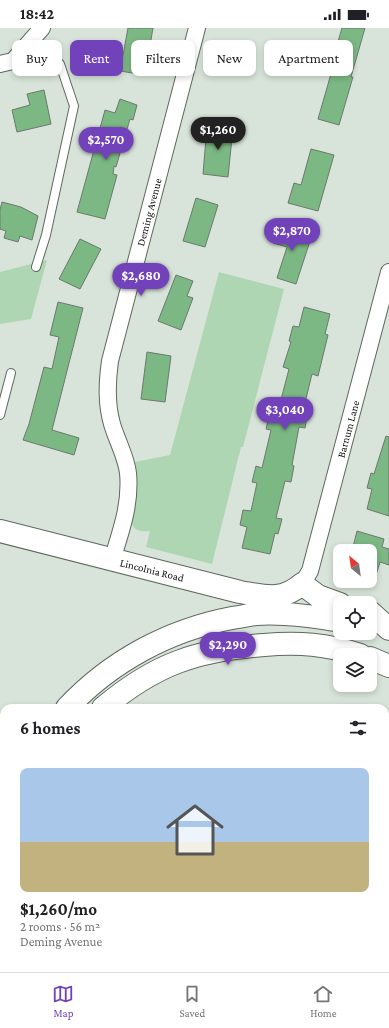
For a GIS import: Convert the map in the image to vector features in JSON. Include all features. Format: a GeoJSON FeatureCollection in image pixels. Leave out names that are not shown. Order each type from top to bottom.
{"type":"FeatureCollection","features":[{"type":"Feature","properties":{"kind":"main road","name":"Lincolnia Road"},"geometry":{"type":"LineString","coordinates":[[0,531],[240,592],[264,596],[284,595],[293,591],[302,584]]}},
{"type":"Feature","properties":{"kind":"main road"},"geometry":{"type":"LineString","coordinates":[[302,584],[318,596],[333,601]]}},
{"type":"Feature","properties":{"kind":"main road"},"geometry":{"type":"LineString","coordinates":[[71,704],[93,683],[144,648],[190,628],[255,614],[292,614],[333,620]]}},
{"type":"Feature","properties":{"kind":"main road"},"geometry":{"type":"LineString","coordinates":[[377,618],[389,629]]}},
{"type":"Feature","properties":{"kind":"main road"},"geometry":{"type":"LineString","coordinates":[[377,632],[389,636]]}},
{"type":"Feature","properties":{"kind":"main road"},"geometry":{"type":"LineString","coordinates":[[109,704],[142,678],[165,666],[193,656],[232,647],[299,643],[333,648]]}},
{"type":"Feature","properties":{"kind":"main road"},"geometry":{"type":"LineString","coordinates":[[377,661],[389,666]]}},
{"type":"Feature","properties":{"kind":"street","name":"Deming Avenue"},"geometry":{"type":"LineString","coordinates":[[112,560],[126,514],[128,472],[123,452],[112,425],[107,404],[107,382],[110,361],[197,28]]}},
{"type":"Feature","properties":{"kind":"street"},"geometry":{"type":"LineString","coordinates":[[0,64],[13,61],[38,33]]}},
{"type":"Feature","properties":{"kind":"street","name":"Barnum Lane"},"geometry":{"type":"LineString","coordinates":[[302,584],[310,571],[389,272]]}},
{"type":"Feature","properties":{"kind":"lane"},"geometry":{"type":"LineString","coordinates":[[36,266],[46,234],[74,106],[60,64],[38,33]]}},
{"type":"Feature","properties":{"kind":"lane"},"geometry":{"type":"LineString","coordinates":[[0,415],[11,373]]}},
{"type":"Feature","properties":{"kind":"green space"},"geometry":{"type":"Polygon","coordinates":[[[47,260],[31,319],[0,324],[0,272],[47,260]]]}},
{"type":"Feature","properties":{"kind":"green space"},"geometry":{"type":"Polygon","coordinates":[[[219,272],[284,289],[243,447],[241,447],[212,564],[146,547],[150,531],[138,530],[132,525],[131,522],[137,490],[135,462],[170,455],[219,272]]]}},
{"type":"Feature","properties":{"kind":"building"},"geometry":{"type":"Polygon","coordinates":[[[128,28],[153,28],[151,40],[131,40],[131,73],[123,71],[123,55],[128,28]]]}},
{"type":"Feature","properties":{"kind":"building"},"geometry":{"type":"Polygon","coordinates":[[[342,28],[365,28],[353,70],[353,40],[338,40],[342,28]]]}},
{"type":"Feature","properties":{"kind":"building"},"geometry":{"type":"Polygon","coordinates":[[[330,76],[353,77],[339,125],[318,119],[330,76]]]}},
{"type":"Feature","properties":{"kind":"building"},"geometry":{"type":"Polygon","coordinates":[[[44,90],[51,124],[17,132],[12,110],[30,105],[27,94],[44,90]]]}},
{"type":"Feature","properties":{"kind":"building"},"geometry":{"type":"Polygon","coordinates":[[[120,99],[137,105],[133,120],[130,119],[116,167],[114,166],[113,174],[117,175],[105,219],[77,212],[105,110],[115,113],[120,99]]]}},
{"type":"Feature","properties":{"kind":"building"},"geometry":{"type":"Polygon","coordinates":[[[207,126],[233,128],[228,177],[203,174],[207,126]]]}},
{"type":"Feature","properties":{"kind":"building"},"geometry":{"type":"Polygon","coordinates":[[[311,149],[334,155],[318,211],[288,203],[294,183],[301,185],[311,149]]]}},
{"type":"Feature","properties":{"kind":"building"},"geometry":{"type":"Polygon","coordinates":[[[196,198],[218,205],[205,247],[183,241],[196,198]]]}},
{"type":"Feature","properties":{"kind":"building"},"geometry":{"type":"Polygon","coordinates":[[[2,202],[21,207],[38,216],[32,240],[20,236],[18,242],[4,238],[6,231],[0,229],[0,210],[2,202]]]}},
{"type":"Feature","properties":{"kind":"building"},"geometry":{"type":"Polygon","coordinates":[[[279,225],[312,235],[296,284],[277,278],[287,247],[273,243],[279,225]]]}},
{"type":"Feature","properties":{"kind":"building"},"geometry":{"type":"Polygon","coordinates":[[[80,239],[101,249],[80,289],[59,279],[80,239]]]}},
{"type":"Feature","properties":{"kind":"building"},"geometry":{"type":"Polygon","coordinates":[[[176,275],[193,281],[187,296],[193,298],[181,330],[158,321],[176,275]]]}},
{"type":"Feature","properties":{"kind":"building"},"geometry":{"type":"Polygon","coordinates":[[[58,302],[83,308],[52,430],[79,438],[74,455],[23,440],[29,424],[44,367],[52,369],[59,337],[50,335],[58,302]]]}},
{"type":"Feature","properties":{"kind":"building"},"geometry":{"type":"Polygon","coordinates":[[[304,307],[330,314],[325,334],[328,335],[318,376],[312,374],[303,411],[308,412],[305,428],[299,427],[292,465],[294,466],[291,482],[285,481],[276,518],[282,519],[278,534],[275,533],[270,554],[242,548],[247,527],[240,525],[243,510],[251,511],[257,483],[252,482],[256,466],[262,468],[271,430],[266,429],[270,413],[277,414],[289,369],[283,367],[291,342],[289,341],[293,326],[299,327],[304,307]]]}},
{"type":"Feature","properties":{"kind":"building"},"geometry":{"type":"Polygon","coordinates":[[[147,352],[171,356],[165,402],[141,399],[147,352]]]}},
{"type":"Feature","properties":{"kind":"building"},"geometry":{"type":"Polygon","coordinates":[[[386,436],[389,437],[389,516],[367,509],[372,489],[367,488],[371,473],[374,474],[386,436]]]}},
{"type":"Feature","properties":{"kind":"building"},"geometry":{"type":"Polygon","coordinates":[[[357,531],[384,539],[382,547],[389,549],[389,565],[380,562],[377,572],[377,544],[354,544],[357,531]]]}}]}
